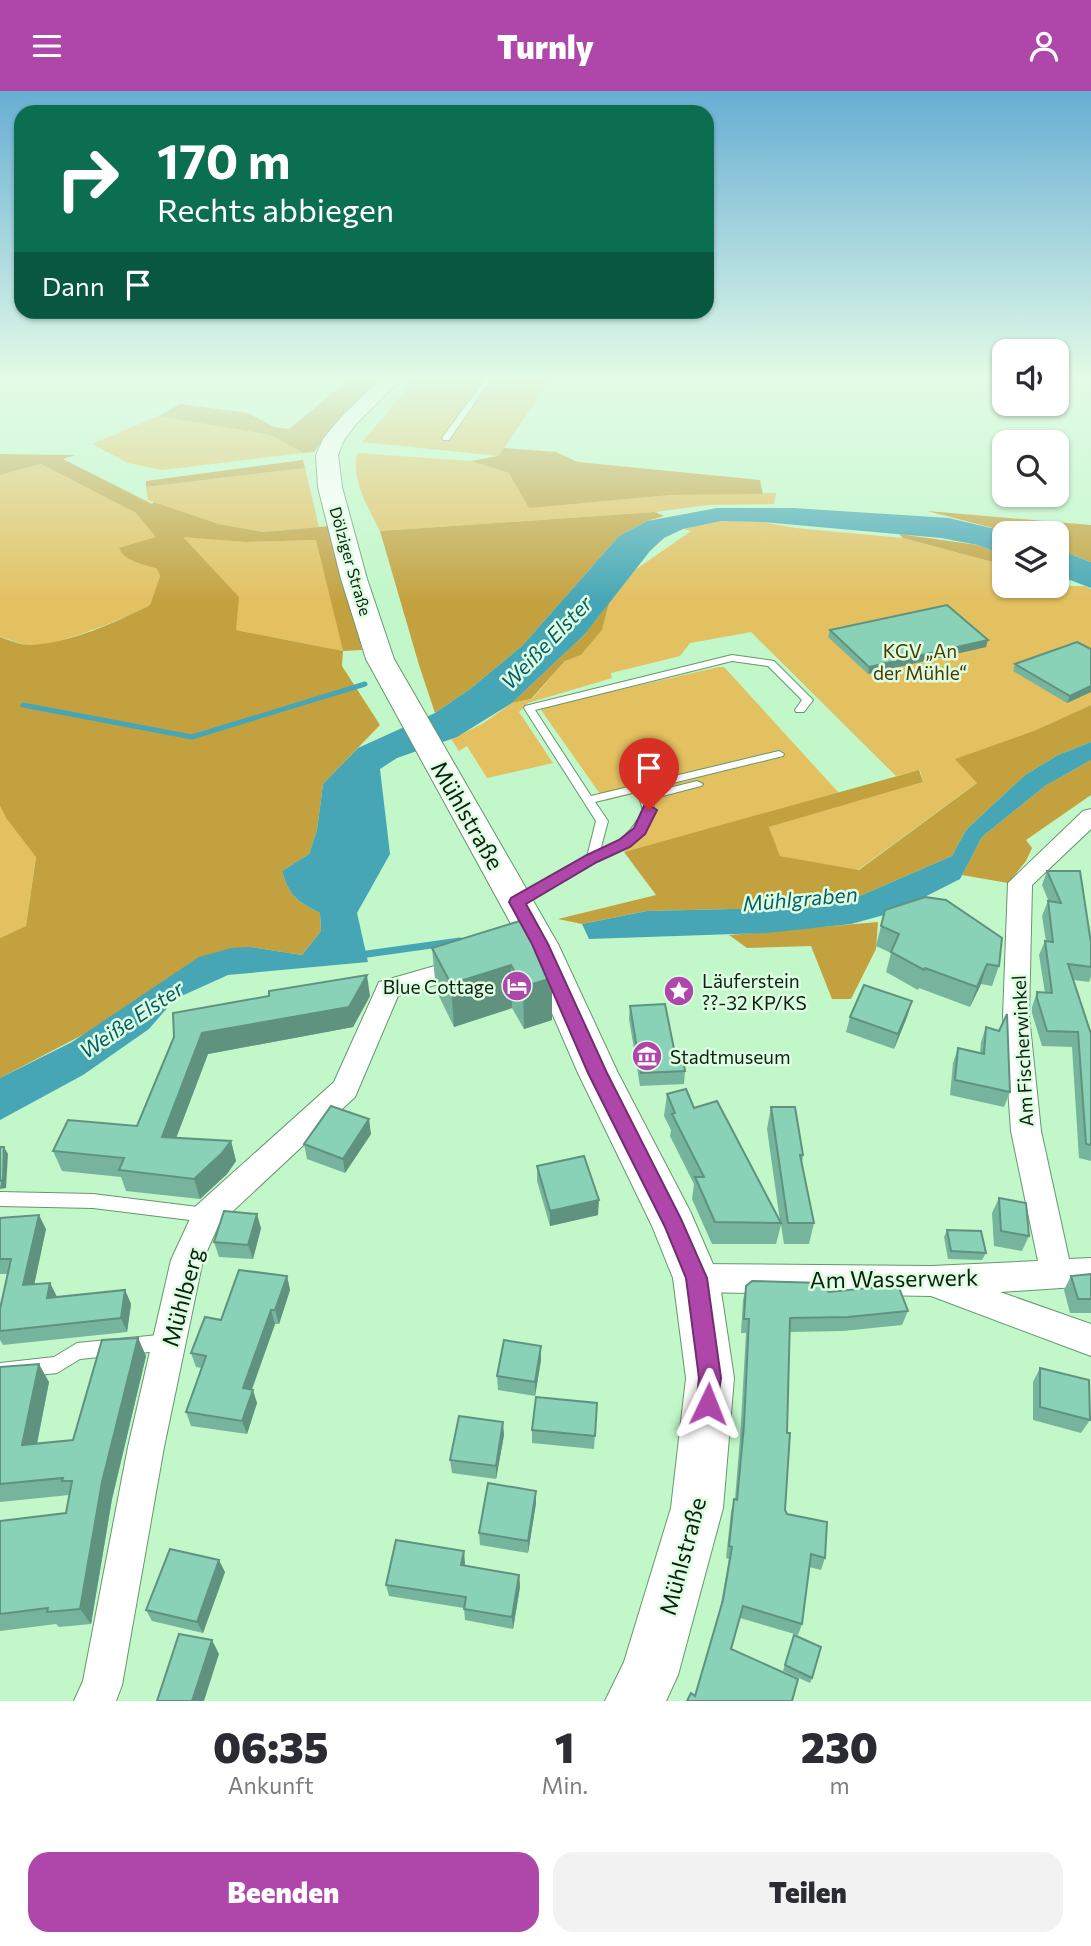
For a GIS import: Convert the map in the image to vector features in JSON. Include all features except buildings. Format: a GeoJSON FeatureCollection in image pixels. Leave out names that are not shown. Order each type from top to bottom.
{"type":"FeatureCollection","features":[{"type":"Feature","properties":{"kind":"street","name":"Dölziger Straße"},"geometry":{"type":"LineString","coordinates":[[328,453],[328,471],[354,579],[380,659],[413,718]]}},
{"type":"Feature","properties":{"kind":"street","name":"Mühlstraße"},"geometry":{"type":"LineString","coordinates":[[413,718],[517,902],[515,952],[598,1073],[674,1225],[696,1278],[710,1378],[697,1509],[649,1675],[634,1701]]}},
{"type":"Feature","properties":{"kind":"street","name":"Am Fischerwinkel"},"geometry":{"type":"LineString","coordinates":[[1056,1272],[1024,1119],[1016,1016],[1020,883],[1091,816]]}},
{"type":"Feature","properties":{"kind":"street","name":"Mühlberg"},"geometry":{"type":"LineString","coordinates":[[94,1701],[102,1685],[146,1447],[187,1260],[207,1215],[345,1089],[388,989],[515,952]]}},
{"type":"Feature","properties":{"kind":"street","name":"Am Wasserwerk"},"geometry":{"type":"LineString","coordinates":[[696,1278],[932,1281],[1091,1272]]}},
{"type":"Feature","properties":{"kind":"street"},"geometry":{"type":"LineString","coordinates":[[932,1281],[1091,1340]]}},
{"type":"Feature","properties":{"kind":"lane"},"geometry":{"type":"LineString","coordinates":[[592,859],[602,821],[529,708],[732,658],[771,663],[808,700],[800,710]]}},
{"type":"Feature","properties":{"kind":"lane"},"geometry":{"type":"LineString","coordinates":[[589,800],[779,754]]}},
{"type":"Feature","properties":{"kind":"lane"},"geometry":{"type":"LineString","coordinates":[[517,902],[625,843],[640,831],[649,810],[645,797],[696,784]]}},
{"type":"Feature","properties":{"kind":"lane"},"geometry":{"type":"LineString","coordinates":[[0,1199],[93,1201],[207,1215]]}},
{"type":"Feature","properties":{"kind":"lane"},"geometry":{"type":"LineString","coordinates":[[0,1371],[57,1365],[77,1351],[169,1342]]}},
{"type":"Feature","properties":{"kind":"green space"},"geometry":{"type":"Polygon","coordinates":[[[109,453],[302,453],[162,470],[128,463],[109,453]]]}},
{"type":"Feature","properties":{"kind":"green space"},"geometry":{"type":"Polygon","coordinates":[[[357,453],[471,461],[509,473],[669,495],[776,493],[774,504],[709,505],[655,512],[380,531],[358,483],[357,453]]]}},
{"type":"Feature","properties":{"kind":"green space"},"geometry":{"type":"Polygon","coordinates":[[[471,453],[501,453],[499,456],[471,453]]]}},
{"type":"Feature","properties":{"kind":"green space"},"geometry":{"type":"Polygon","coordinates":[[[41,464],[136,513],[157,537],[130,560],[157,569],[160,576],[150,605],[71,638],[26,645],[0,637],[0,475],[41,464]]]}},
{"type":"Feature","properties":{"kind":"green space"},"geometry":{"type":"Polygon","coordinates":[[[305,468],[319,527],[263,532],[219,524],[148,500],[146,487],[305,468]]]}},
{"type":"Feature","properties":{"kind":"green space","name":"KGV „An der Mühle“"},"geometry":{"type":"Polygon","coordinates":[[[721,521],[763,522],[796,528],[903,538],[992,562],[992,598],[1069,598],[1069,586],[1085,586],[1091,589],[1091,705],[1036,730],[956,759],[978,782],[858,870],[780,856],[769,827],[923,782],[920,770],[896,776],[751,632],[690,643],[680,656],[611,673],[612,678],[528,703],[519,712],[553,763],[487,778],[467,746],[459,751],[451,739],[482,724],[512,703],[532,699],[565,661],[581,655],[602,630],[609,603],[635,570],[691,531],[683,529],[721,521]]]}},
{"type":"Feature","properties":{"kind":"green space"},"geometry":{"type":"Polygon","coordinates":[[[182,536],[245,542],[317,540],[343,651],[236,630],[182,536]]]}},
{"type":"Feature","properties":{"kind":"green space"},"geometry":{"type":"Polygon","coordinates":[[[724,667],[839,793],[624,852],[644,831],[655,808],[641,792],[605,801],[541,710],[544,707],[724,667]]]}},
{"type":"Feature","properties":{"kind":"green space"},"geometry":{"type":"Polygon","coordinates":[[[0,806],[6,818],[36,856],[26,926],[0,938],[0,806]]]}},
{"type":"Feature","properties":{"kind":"shaded area"},"geometry":{"type":"Polygon","coordinates":[[[500,453],[558,453],[578,462],[760,480],[763,494],[669,495],[529,508],[509,473],[471,461],[498,456],[500,453]]]}},
{"type":"Feature","properties":{"kind":"shaded area"},"geometry":{"type":"Polygon","coordinates":[[[0,454],[75,455],[63,459],[152,504],[154,502],[219,524],[263,532],[330,526],[362,650],[343,651],[342,666],[380,725],[323,784],[317,830],[309,854],[282,871],[295,897],[320,913],[321,931],[302,955],[251,947],[0,1078],[0,938],[26,926],[36,857],[0,806],[0,637],[32,645],[93,631],[150,605],[160,576],[157,569],[130,559],[119,548],[156,537],[136,513],[41,464],[0,475],[0,454]],[[183,537],[239,597],[236,630],[343,651],[316,540],[245,542],[183,537]]]}},
{"type":"Feature","properties":{"kind":"shaded area"},"geometry":{"type":"Polygon","coordinates":[[[303,460],[305,468],[146,487],[146,481],[303,460]]]}},
{"type":"Feature","properties":{"kind":"shaded area"},"geometry":{"type":"Polygon","coordinates":[[[927,511],[1044,521],[992,521],[992,528],[927,511]]]}},
{"type":"Feature","properties":{"kind":"shaded area"},"geometry":{"type":"Polygon","coordinates":[[[655,512],[664,516],[647,521],[619,536],[522,646],[470,689],[435,713],[380,531],[655,512]]]}},
{"type":"Feature","properties":{"kind":"shaded area"},"geometry":{"type":"Polygon","coordinates":[[[1069,523],[1091,525],[1091,562],[1069,554],[1069,523]]]}},
{"type":"Feature","properties":{"kind":"shaded area"},"geometry":{"type":"Polygon","coordinates":[[[899,534],[978,545],[992,550],[992,562],[903,538],[899,534]]]}},
{"type":"Feature","properties":{"kind":"shaded area"},"geometry":{"type":"Polygon","coordinates":[[[609,603],[602,630],[581,655],[565,661],[531,699],[512,703],[585,634],[609,603]]]}},
{"type":"Feature","properties":{"kind":"shaded area"},"geometry":{"type":"Polygon","coordinates":[[[1091,705],[1091,742],[1058,755],[1025,775],[966,830],[952,856],[855,898],[816,907],[647,911],[582,924],[558,919],[656,895],[624,852],[919,770],[923,782],[769,827],[780,856],[859,870],[977,783],[955,759],[1036,730],[1091,705]]]}},
{"type":"Feature","properties":{"kind":"shaded area"},"geometry":{"type":"Polygon","coordinates":[[[1091,760],[1091,795],[1026,840],[1032,848],[1026,861],[1008,883],[962,875],[982,837],[1045,786],[1091,760]]]}},
{"type":"Feature","properties":{"kind":"shaded area"},"geometry":{"type":"Polygon","coordinates":[[[878,922],[876,949],[851,999],[832,999],[811,946],[747,948],[729,935],[878,922]]]}},
{"type":"Feature","properties":{"kind":"water","name":"Weiße Elster"},"geometry":{"type":"Polygon","coordinates":[[[717,508],[793,508],[949,518],[992,528],[992,550],[941,538],[763,522],[721,521],[683,529],[664,538],[650,551],[585,634],[512,703],[457,737],[397,758],[380,769],[390,854],[357,913],[368,962],[228,975],[175,999],[149,1029],[83,1075],[0,1120],[0,1078],[72,1042],[199,957],[231,948],[251,947],[302,955],[321,931],[320,913],[295,897],[282,871],[309,854],[317,830],[323,784],[358,748],[435,713],[470,689],[522,646],[619,536],[647,521],[717,508]]]}},
{"type":"Feature","properties":{"kind":"water"},"geometry":{"type":"Polygon","coordinates":[[[1069,554],[1091,562],[1091,588],[1069,580],[1069,554]]]}},
{"type":"Feature","properties":{"kind":"water"},"geometry":{"type":"Polygon","coordinates":[[[1091,742],[1091,760],[1045,786],[982,837],[960,879],[895,912],[851,924],[767,933],[589,939],[582,924],[647,911],[816,907],[855,898],[952,856],[966,830],[1025,775],[1058,755],[1091,742]]]}},
{"type":"Feature","properties":{"kind":"waterway"},"geometry":{"type":"LineString","coordinates":[[23,705],[192,737],[365,684]]}},
{"type":"Feature","properties":{"kind":"waterway","name":"Mühlgraben"},"geometry":{"type":"LineString","coordinates":[[360,955],[460,941]]}},
{"type":"Feature","properties":{"kind":"place","name":"Blue Cottage"},"geometry":{"type":"Point","coordinates":[517,986]}},
{"type":"Feature","properties":{"kind":"place","name":"Läuferstein ??-32 KP/KS"},"geometry":{"type":"Point","coordinates":[679,991]}},
{"type":"Feature","properties":{"kind":"place","name":"Stadtmuseum"},"geometry":{"type":"Point","coordinates":[647,1056]}},
{"type":"Feature","properties":{"kind":"route"},"geometry":{"type":"LineString","coordinates":[[649,810],[640,831],[625,843],[517,902],[540,944],[598,1073],[674,1225],[696,1278],[710,1378],[708,1404]]}}]}
